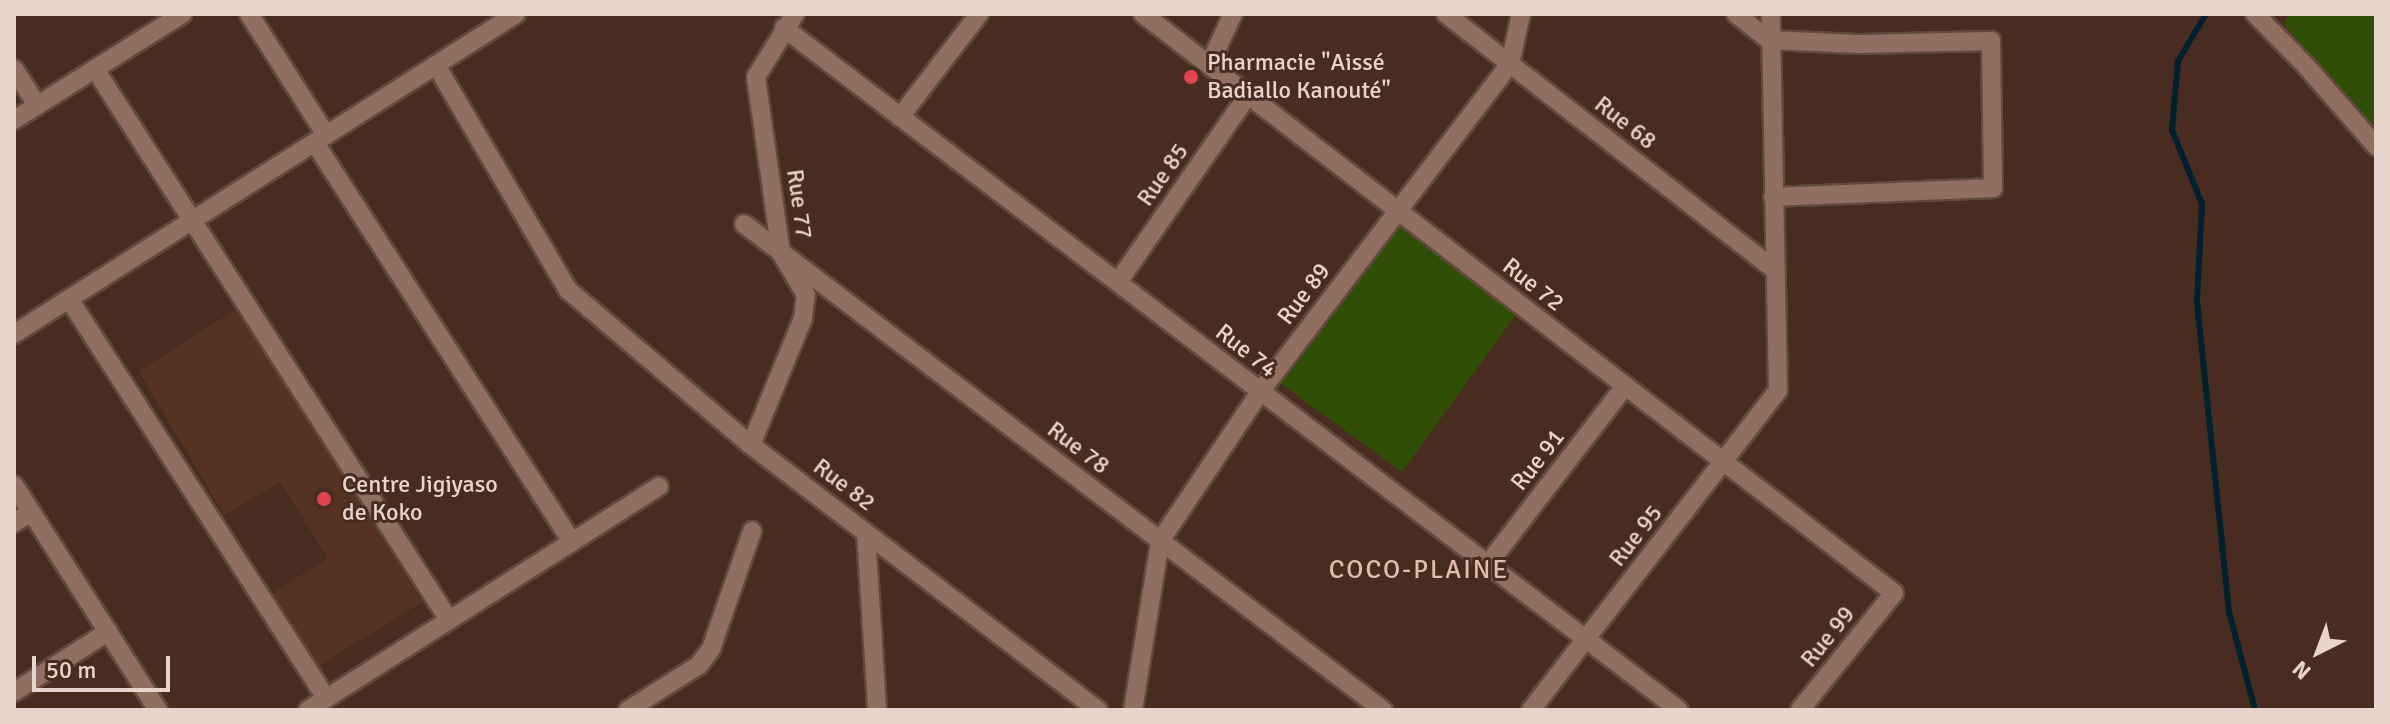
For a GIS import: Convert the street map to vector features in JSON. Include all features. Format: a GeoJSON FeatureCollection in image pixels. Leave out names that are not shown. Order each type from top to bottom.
{"type":"FeatureCollection","features":[{"type":"Feature","properties":{"kind":"street"},"geometry":{"type":"LineString","coordinates":[[14,120],[182,14]]}},
{"type":"Feature","properties":{"kind":"street"},"geometry":{"type":"LineString","coordinates":[[249,14],[321,139],[572,542]]}},
{"type":"Feature","properties":{"kind":"street"},"geometry":{"type":"LineString","coordinates":[[14,334],[516,14]]}},
{"type":"Feature","properties":{"kind":"street"},"geometry":{"type":"LineString","coordinates":[[900,117],[979,14]]}},
{"type":"Feature","properties":{"kind":"street","name":"Rue 72"},"geometry":{"type":"LineString","coordinates":[[1143,14],[1894,593]]}},
{"type":"Feature","properties":{"kind":"street"},"geometry":{"type":"LineString","coordinates":[[1209,65],[1233,14]]}},
{"type":"Feature","properties":{"kind":"street","name":"Rue 68"},"geometry":{"type":"LineString","coordinates":[[1446,14],[1775,270]]}},
{"type":"Feature","properties":{"kind":"street","name":"Rue 89"},"geometry":{"type":"LineString","coordinates":[[1133,710],[1160,541],[1260,392],[1510,64],[1521,14]]}},
{"type":"Feature","properties":{"kind":"street"},"geometry":{"type":"LineString","coordinates":[[1736,14],[1769,40],[1858,44],[1991,41],[1993,188],[1773,197]]}},
{"type":"Feature","properties":{"kind":"street"},"geometry":{"type":"LineString","coordinates":[[1771,14],[1769,40],[1775,270]]}},
{"type":"Feature","properties":{"kind":"street"},"geometry":{"type":"LineString","coordinates":[[2255,14],[2307,67],[2376,146]]}},
{"type":"Feature","properties":{"kind":"street","name":"Rue 74"},"geometry":{"type":"LineString","coordinates":[[789,21],[900,117],[1679,710]]}},
{"type":"Feature","properties":{"kind":"street","name":"Rue 77"},"geometry":{"type":"LineString","coordinates":[[751,445],[803,318],[806,295],[781,253],[756,77],[789,21]]}},
{"type":"Feature","properties":{"kind":"street","name":"Rue 82"},"geometry":{"type":"LineString","coordinates":[[436,65],[568,290],[751,445],[1098,710]]}},
{"type":"Feature","properties":{"kind":"street"},"geometry":{"type":"LineString","coordinates":[[14,69],[37,105]]}},
{"type":"Feature","properties":{"kind":"street"},"geometry":{"type":"LineString","coordinates":[[95,69],[449,620]]}},
{"type":"Feature","properties":{"kind":"street","name":"Rue 85"},"geometry":{"type":"LineString","coordinates":[[1118,282],[1248,95]]}},
{"type":"Feature","properties":{"kind":"street","name":"Rue 78"},"geometry":{"type":"LineString","coordinates":[[744,224],[1383,710]]}},
{"type":"Feature","properties":{"kind":"street","name":"Rue 95"},"geometry":{"type":"LineString","coordinates":[[1531,710],[1778,390],[1775,270]]}},
{"type":"Feature","properties":{"kind":"street"},"geometry":{"type":"LineString","coordinates":[[69,299],[326,698]]}},
{"type":"Feature","properties":{"kind":"street","name":"Rue 91"},"geometry":{"type":"LineString","coordinates":[[1488,564],[1625,386]]}},
{"type":"Feature","properties":{"kind":"street"},"geometry":{"type":"LineString","coordinates":[[14,485],[158,710]]}},
{"type":"Feature","properties":{"kind":"street"},"geometry":{"type":"LineString","coordinates":[[308,710],[659,486]]}},
{"type":"Feature","properties":{"kind":"street"},"geometry":{"type":"LineString","coordinates":[[14,523],[31,512]]}},
{"type":"Feature","properties":{"kind":"street"},"geometry":{"type":"LineString","coordinates":[[628,710],[699,665],[711,649],[752,531]]}},
{"type":"Feature","properties":{"kind":"street"},"geometry":{"type":"LineString","coordinates":[[866,533],[877,710]]}},
{"type":"Feature","properties":{"kind":"street","name":"Rue 99"},"geometry":{"type":"LineString","coordinates":[[1800,710],[1894,593]]}},
{"type":"Feature","properties":{"kind":"street"},"geometry":{"type":"LineString","coordinates":[[14,692],[108,632]]}},
{"type":"Feature","properties":{"kind":"shaded area","name":"Centre Jigiyaso de Koko"},"geometry":{"type":"Polygon","coordinates":[[[237,309],[422,602],[315,668],[270,595],[328,558],[280,482],[224,515],[139,371],[237,309]]]}},
{"type":"Feature","properties":{"kind":"green space"},"geometry":{"type":"Polygon","coordinates":[[[2291,14],[2376,14],[2376,134],[2283,23],[2291,14]]]}},
{"type":"Feature","properties":{"kind":"green space"},"geometry":{"type":"Polygon","coordinates":[[[1390,215],[1520,309],[1402,472],[1272,377],[1390,215]]]}},
{"type":"Feature","properties":{"kind":"waterway"},"geometry":{"type":"LineString","coordinates":[[2206,14],[2178,61],[2172,130],[2202,204],[2197,302],[2229,612],[2255,710]]}},
{"type":"Feature","properties":{"kind":"place","name":"Pharmacie \"Aissé Badiallo Kanouté\""},"geometry":{"type":"Point","coordinates":[1191,77]}},
{"type":"Feature","properties":{"kind":"place","name":"Centre Jigiyaso de Koko"},"geometry":{"type":"Point","coordinates":[324,499]}},
{"type":"Feature","properties":{"kind":"district","name":"COCO-PLAINE"},"geometry":{"type":"Point","coordinates":[1419,571]}}]}
